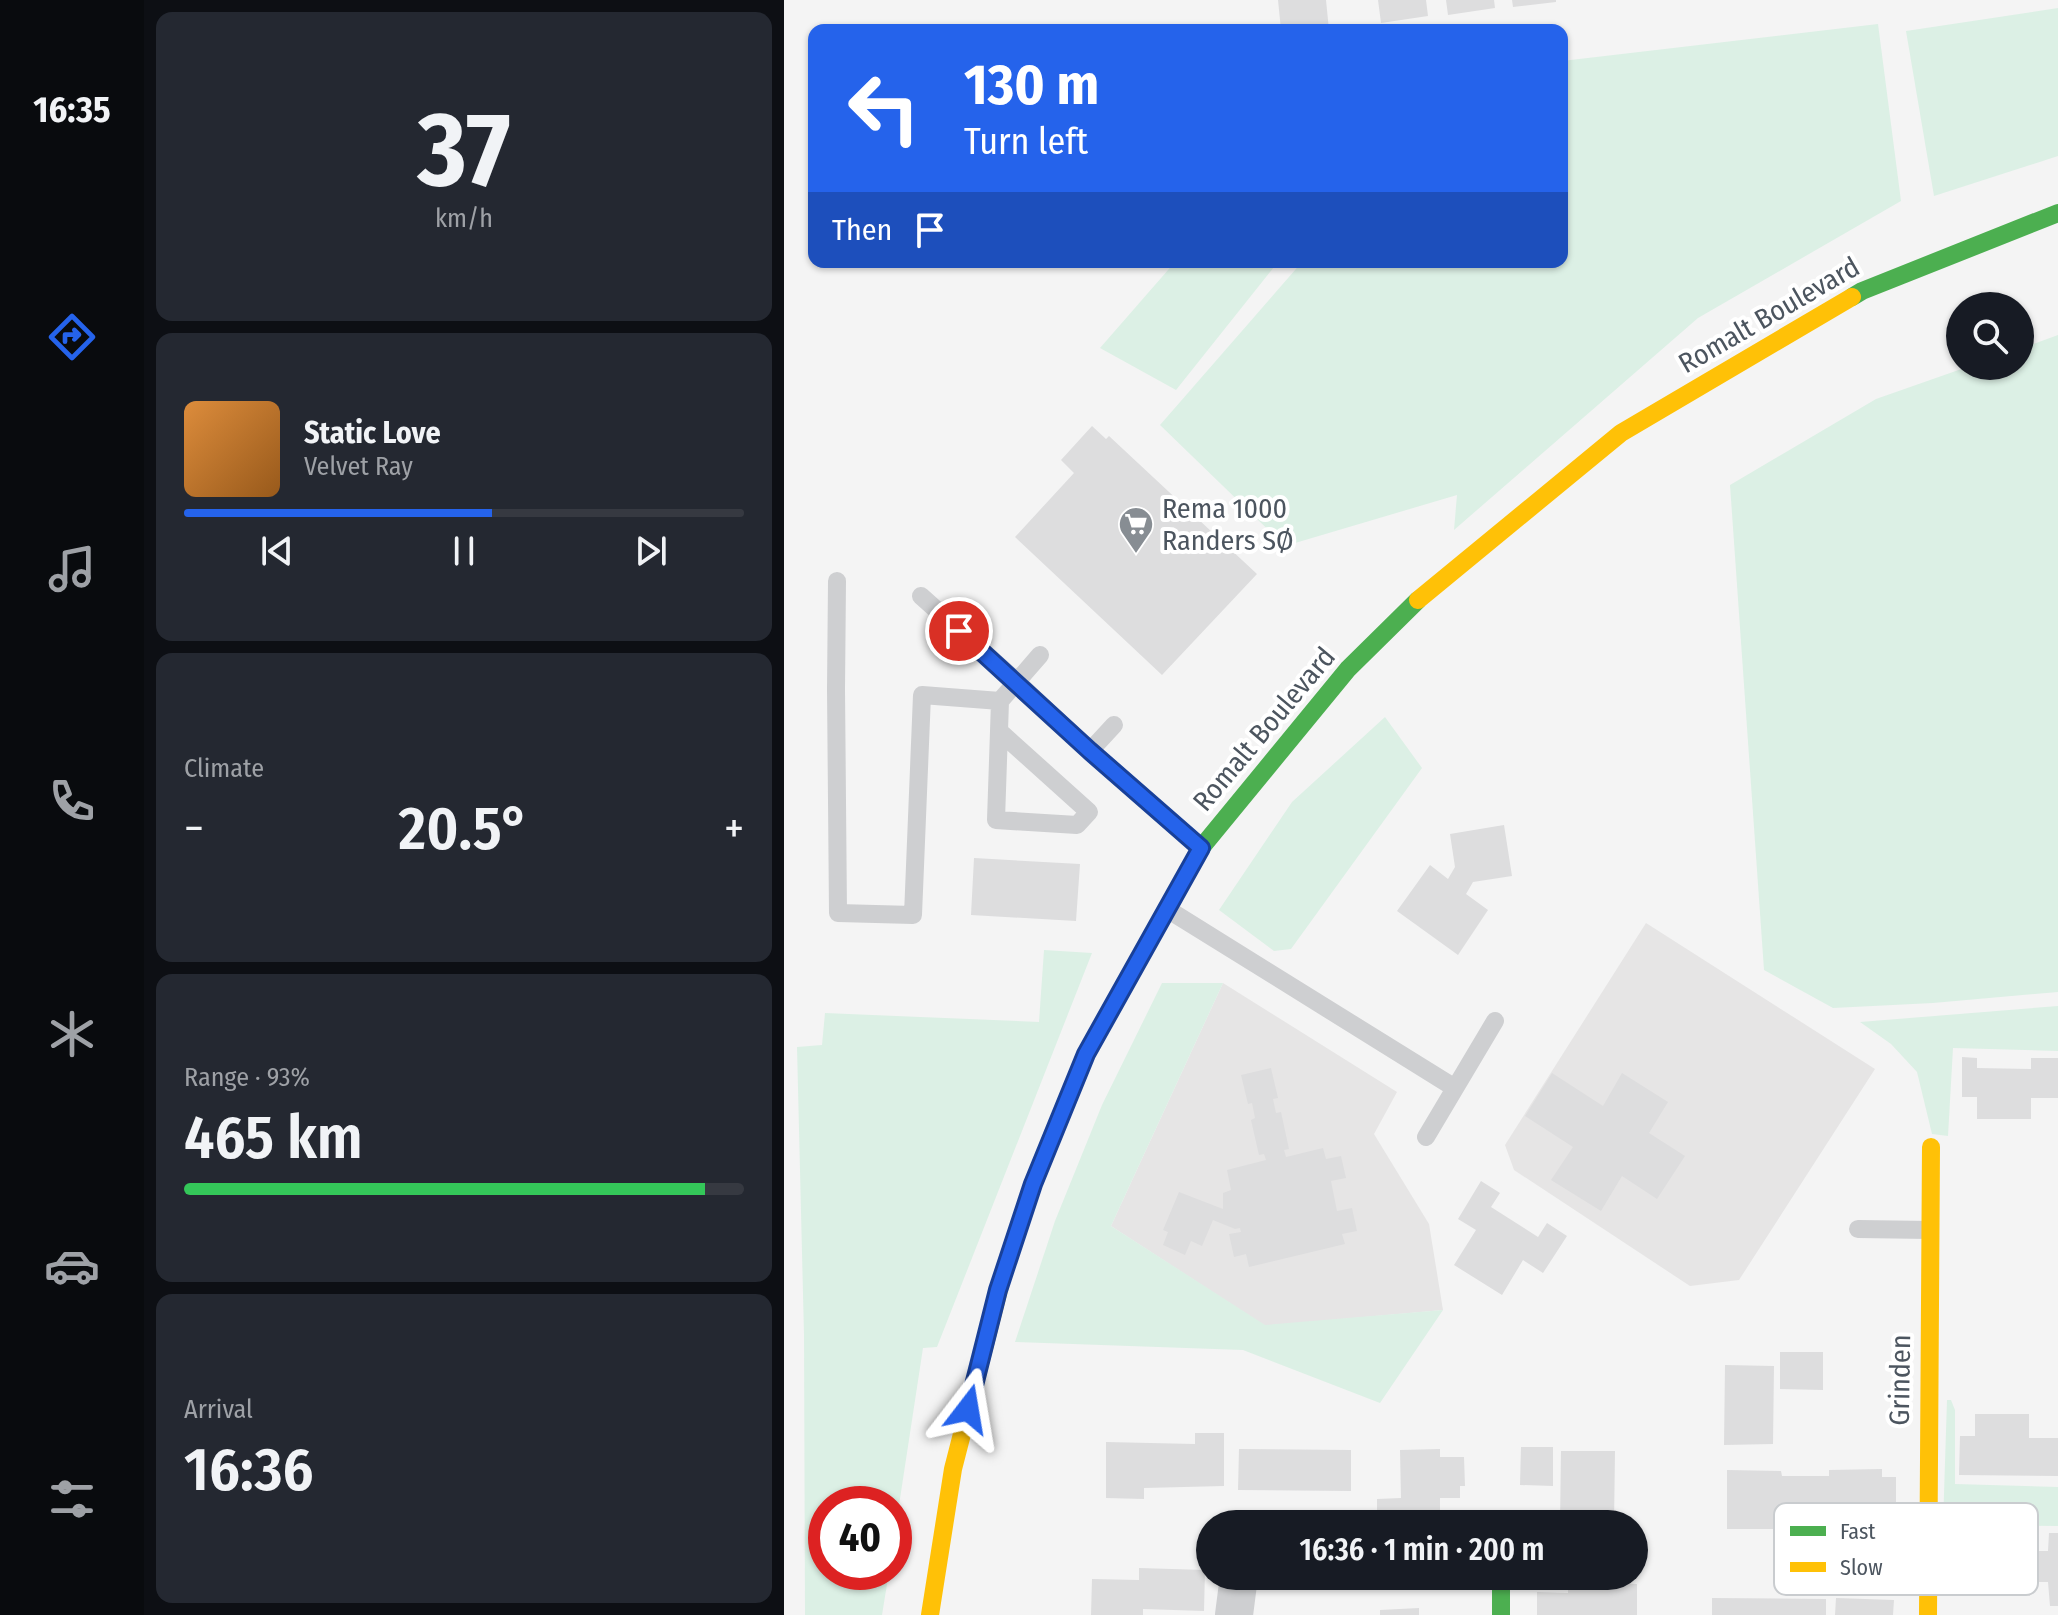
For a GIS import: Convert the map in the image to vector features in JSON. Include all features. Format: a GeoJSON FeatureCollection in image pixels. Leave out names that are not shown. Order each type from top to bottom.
{"type":"FeatureCollection","features":[{"type":"Feature","properties":{"kind":"street","name":"Romalt Boulevard"},"geometry":{"type":"LineString","coordinates":[[930,1615],[953,1469],[998,1290],[1033,1184],[1086,1054],[1201,848],[1348,669],[1429,589],[1621,433],[1862,291],[2058,213]]}},
{"type":"Feature","properties":{"kind":"street","name":"Grinden"},"geometry":{"type":"LineString","coordinates":[[1927,1503],[1931,1147]]}},
{"type":"Feature","properties":{"kind":"street"},"geometry":{"type":"LineString","coordinates":[[1234,1615],[1237,1590]]}},
{"type":"Feature","properties":{"kind":"street"},"geometry":{"type":"LineString","coordinates":[[1501,1590],[1501,1615]]}},
{"type":"Feature","properties":{"kind":"street","name":"Grinden"},"geometry":{"type":"LineString","coordinates":[[1928,1595],[1928,1615]]}},
{"type":"Feature","properties":{"kind":"lane"},"geometry":{"type":"LineString","coordinates":[[837,581],[838,913],[913,915],[922,695],[1000,701]]}},
{"type":"Feature","properties":{"kind":"lane"},"geometry":{"type":"LineString","coordinates":[[921,596],[1201,848]]}},
{"type":"Feature","properties":{"kind":"lane"},"geometry":{"type":"LineString","coordinates":[[999,731],[1089,812],[1077,825],[996,820],[1000,701],[1040,655]]}},
{"type":"Feature","properties":{"kind":"lane"},"geometry":{"type":"LineString","coordinates":[[1090,751],[1114,725]]}},
{"type":"Feature","properties":{"kind":"lane"},"geometry":{"type":"LineString","coordinates":[[1167,909],[1455,1088]]}},
{"type":"Feature","properties":{"kind":"lane"},"geometry":{"type":"LineString","coordinates":[[1426,1137],[1495,1021]]}},
{"type":"Feature","properties":{"kind":"lane"},"geometry":{"type":"LineString","coordinates":[[1858,1229],[1930,1230]]}},
{"type":"Feature","properties":{"kind":"shaded area"},"geometry":{"type":"Polygon","coordinates":[[[1646,923],[1875,1069],[1739,1280],[1690,1286],[1514,1170],[1505,1145],[1646,923]]]}},
{"type":"Feature","properties":{"kind":"shaded area"},"geometry":{"type":"Polygon","coordinates":[[[1223,983],[1397,1092],[1374,1134],[1429,1224],[1443,1310],[1265,1326],[1111,1226],[1223,983]]]}},
{"type":"Feature","properties":{"kind":"green space"},"geometry":{"type":"Polygon","coordinates":[[[2058,8],[2058,156],[1934,196],[1906,31],[2058,8]]]}},
{"type":"Feature","properties":{"kind":"green space"},"geometry":{"type":"Polygon","coordinates":[[[1878,24],[1901,201],[1698,318],[1454,530],[1457,495],[1285,546],[1160,425],[1297,268],[1568,268],[1568,60],[1878,24]]]}},
{"type":"Feature","properties":{"kind":"green space"},"geometry":{"type":"Polygon","coordinates":[[[1170,268],[1273,268],[1176,390],[1100,348],[1170,268]]]}},
{"type":"Feature","properties":{"kind":"green space"},"geometry":{"type":"Polygon","coordinates":[[[2058,335],[2058,992],[1833,1008],[1764,970],[1730,485],[1876,399],[1946,374],[1946,380],[2034,380],[2034,344],[2058,335]]]}},
{"type":"Feature","properties":{"kind":"green space"},"geometry":{"type":"Polygon","coordinates":[[[1385,717],[1422,768],[1291,949],[1274,951],[1219,910],[1292,802],[1385,717]]]}},
{"type":"Feature","properties":{"kind":"green space"},"geometry":{"type":"Polygon","coordinates":[[[1044,950],[1092,953],[937,1347],[923,1348],[902,1486],[808,1486],[808,1590],[886,1590],[882,1615],[805,1615],[804,1335],[797,1047],[822,1045],[825,1013],[1039,1022],[1044,950]]]}},
{"type":"Feature","properties":{"kind":"green space"},"geometry":{"type":"Polygon","coordinates":[[[1162,983],[1223,983],[1111,1226],[1265,1325],[1443,1310],[1380,1403],[1243,1350],[1015,1342],[1055,1221],[1102,1105],[1162,983]]]}},
{"type":"Feature","properties":{"kind":"green space"},"geometry":{"type":"Polygon","coordinates":[[[2058,1006],[2058,1051],[1953,1048],[1948,1136],[1932,1134],[1917,1072],[1891,1044],[1860,1022],[2058,1006]]]}},
{"type":"Feature","properties":{"kind":"green space"},"geometry":{"type":"Polygon","coordinates":[[[1947,1400],[1951,1400],[1955,1410],[1955,1484],[2058,1487],[2058,1526],[2038,1526],[2038,1503],[1944,1503],[1947,1400]]]}},
{"type":"Feature","properties":{"kind":"building"},"geometry":{"type":"Polygon","coordinates":[[[1278,0],[1326,0],[1328,24],[1280,24],[1278,0]]]}},
{"type":"Feature","properties":{"kind":"building"},"geometry":{"type":"Polygon","coordinates":[[[1378,0],[1426,0],[1428,16],[1381,23],[1378,0]]]}},
{"type":"Feature","properties":{"kind":"building"},"geometry":{"type":"Polygon","coordinates":[[[1446,0],[1494,0],[1495,8],[1448,15],[1446,0]]]}},
{"type":"Feature","properties":{"kind":"building"},"geometry":{"type":"Polygon","coordinates":[[[1512,0],[1556,0],[1556,2],[1513,7],[1512,0]]]}},
{"type":"Feature","properties":{"kind":"building","name":"Rema 1000 Randers SØ"},"geometry":{"type":"Polygon","coordinates":[[[1092,426],[1106,439],[1109,436],[1257,574],[1162,675],[1015,537],[1074,473],[1061,460],[1092,426]]]}},
{"type":"Feature","properties":{"kind":"building"},"geometry":{"type":"Polygon","coordinates":[[[1504,825],[1512,876],[1473,882],[1466,894],[1488,910],[1458,955],[1397,911],[1430,865],[1448,879],[1455,867],[1450,834],[1504,825]]]}},
{"type":"Feature","properties":{"kind":"building"},"geometry":{"type":"Polygon","coordinates":[[[974,858],[1080,864],[1076,921],[971,915],[974,858]]]}},
{"type":"Feature","properties":{"kind":"building"},"geometry":{"type":"Polygon","coordinates":[[[1962,1057],[1977,1058],[1977,1068],[2031,1069],[2031,1058],[2058,1058],[2058,1098],[2031,1098],[2031,1119],[1977,1119],[1977,1097],[1962,1097],[1962,1057]]]}},
{"type":"Feature","properties":{"kind":"building"},"geometry":{"type":"Polygon","coordinates":[[[1271,1068],[1278,1098],[1273,1099],[1276,1113],[1281,1112],[1289,1149],[1284,1150],[1286,1157],[1323,1148],[1326,1159],[1341,1156],[1346,1178],[1331,1181],[1337,1211],[1352,1208],[1357,1231],[1342,1234],[1345,1244],[1249,1267],[1246,1254],[1234,1257],[1229,1234],[1241,1232],[1240,1228],[1213,1220],[1202,1246],[1191,1241],[1185,1255],[1163,1245],[1168,1232],[1163,1230],[1179,1192],[1223,1209],[1223,1193],[1231,1190],[1227,1170],[1266,1160],[1264,1154],[1259,1155],[1251,1120],[1255,1118],[1252,1103],[1248,1104],[1241,1075],[1271,1068]]]}},
{"type":"Feature","properties":{"kind":"building"},"geometry":{"type":"Polygon","coordinates":[[[1552,1073],[1603,1106],[1622,1073],[1668,1102],[1649,1133],[1685,1156],[1657,1199],[1622,1176],[1601,1211],[1551,1180],[1573,1147],[1525,1116],[1552,1073]]]}},
{"type":"Feature","properties":{"kind":"building"},"geometry":{"type":"Polygon","coordinates":[[[1481,1181],[1500,1193],[1491,1207],[1538,1237],[1547,1223],[1567,1236],[1543,1273],[1523,1260],[1502,1295],[1454,1265],[1476,1230],[1458,1219],[1481,1181]]]}},
{"type":"Feature","properties":{"kind":"building"},"geometry":{"type":"Polygon","coordinates":[[[1780,1352],[1823,1352],[1823,1390],[1780,1389],[1780,1352]]]}},
{"type":"Feature","properties":{"kind":"building"},"geometry":{"type":"Polygon","coordinates":[[[1725,1365],[1774,1366],[1773,1444],[1724,1445],[1725,1365]]]}},
{"type":"Feature","properties":{"kind":"building"},"geometry":{"type":"Polygon","coordinates":[[[1975,1414],[2029,1414],[2029,1438],[2058,1438],[2058,1476],[1959,1475],[1960,1436],[1975,1436],[1975,1414]]]}},
{"type":"Feature","properties":{"kind":"building"},"geometry":{"type":"Polygon","coordinates":[[[1195,1433],[1224,1433],[1224,1486],[1144,1488],[1144,1499],[1106,1498],[1106,1442],[1195,1444],[1195,1433]]]}},
{"type":"Feature","properties":{"kind":"building"},"geometry":{"type":"Polygon","coordinates":[[[1521,1447],[1553,1447],[1553,1486],[1520,1485],[1521,1447]]]}},
{"type":"Feature","properties":{"kind":"building"},"geometry":{"type":"Polygon","coordinates":[[[1239,1449],[1351,1450],[1351,1491],[1238,1490],[1239,1449]]]}},
{"type":"Feature","properties":{"kind":"building"},"geometry":{"type":"Polygon","coordinates":[[[1440,1449],[1440,1457],[1464,1457],[1465,1486],[1460,1486],[1460,1498],[1440,1498],[1440,1510],[1377,1510],[1377,1499],[1401,1498],[1400,1450],[1440,1449]]]}},
{"type":"Feature","properties":{"kind":"building"},"geometry":{"type":"Polygon","coordinates":[[[1561,1451],[1615,1451],[1614,1510],[1560,1510],[1561,1451]]]}},
{"type":"Feature","properties":{"kind":"building"},"geometry":{"type":"Polygon","coordinates":[[[1882,1469],[1882,1477],[1896,1477],[1896,1503],[1774,1503],[1774,1529],[1727,1529],[1727,1470],[1781,1471],[1782,1476],[1829,1476],[1829,1470],[1882,1469]]]}},
{"type":"Feature","properties":{"kind":"building"},"geometry":{"type":"Polygon","coordinates":[[[2049,1533],[2058,1533],[2058,1606],[2050,1606],[2048,1582],[2038,1582],[2038,1551],[2048,1551],[2049,1533]]]}},
{"type":"Feature","properties":{"kind":"building"},"geometry":{"type":"Polygon","coordinates":[[[1139,1568],[1196,1570],[1196,1590],[1205,1590],[1204,1611],[1143,1609],[1143,1615],[1091,1615],[1092,1579],[1139,1580],[1139,1568]]]}},
{"type":"Feature","properties":{"kind":"building"},"geometry":{"type":"Polygon","coordinates":[[[1568,1590],[1637,1590],[1637,1615],[1537,1615],[1537,1592],[1568,1593],[1568,1590]]]}},
{"type":"Feature","properties":{"kind":"building"},"geometry":{"type":"Polygon","coordinates":[[[1970,1595],[2030,1595],[2030,1596],[1970,1595]]]}},
{"type":"Feature","properties":{"kind":"building"},"geometry":{"type":"Polygon","coordinates":[[[1712,1598],[1826,1599],[1826,1615],[1712,1615],[1712,1598]]]}},
{"type":"Feature","properties":{"kind":"building"},"geometry":{"type":"Polygon","coordinates":[[[1836,1598],[1894,1600],[1893,1615],[1835,1615],[1836,1598]]]}},
{"type":"Feature","properties":{"kind":"building"},"geometry":{"type":"Polygon","coordinates":[[[1419,1608],[1419,1615],[1380,1615],[1380,1610],[1419,1608]]]}},
{"type":"Feature","properties":{"kind":"traffic: fast"},"geometry":{"type":"LineString","coordinates":[[1852,297],[2058,213]]}},
{"type":"Feature","properties":{"kind":"traffic: fast"},"geometry":{"type":"LineString","coordinates":[[1003,1274],[1033,1184],[1086,1054],[1201,848],[1348,669],[1418,600]]}},
{"type":"Feature","properties":{"kind":"traffic: fast"},"geometry":{"type":"LineString","coordinates":[[1501,1590],[1501,1615]]}},
{"type":"Feature","properties":{"kind":"traffic: slow"},"geometry":{"type":"LineString","coordinates":[[1418,600],[1621,433],[1852,297]]}},
{"type":"Feature","properties":{"kind":"traffic: slow"},"geometry":{"type":"LineString","coordinates":[[1929,1503],[1931,1147]]}},
{"type":"Feature","properties":{"kind":"traffic: slow"},"geometry":{"type":"LineString","coordinates":[[930,1615],[953,1469],[1003,1274]]}},
{"type":"Feature","properties":{"kind":"traffic: slow"},"geometry":{"type":"LineString","coordinates":[[1928,1595],[1928,1615]]}},
{"type":"Feature","properties":{"kind":"place","name":"Rema 1000 Randers SØ"},"geometry":{"type":"Point","coordinates":[1136,555]}},
{"type":"Feature","properties":{"kind":"route"},"geometry":{"type":"LineString","coordinates":[[959,631],[1201,848],[1086,1054],[1033,1184],[998,1290],[968,1409]]}}]}
